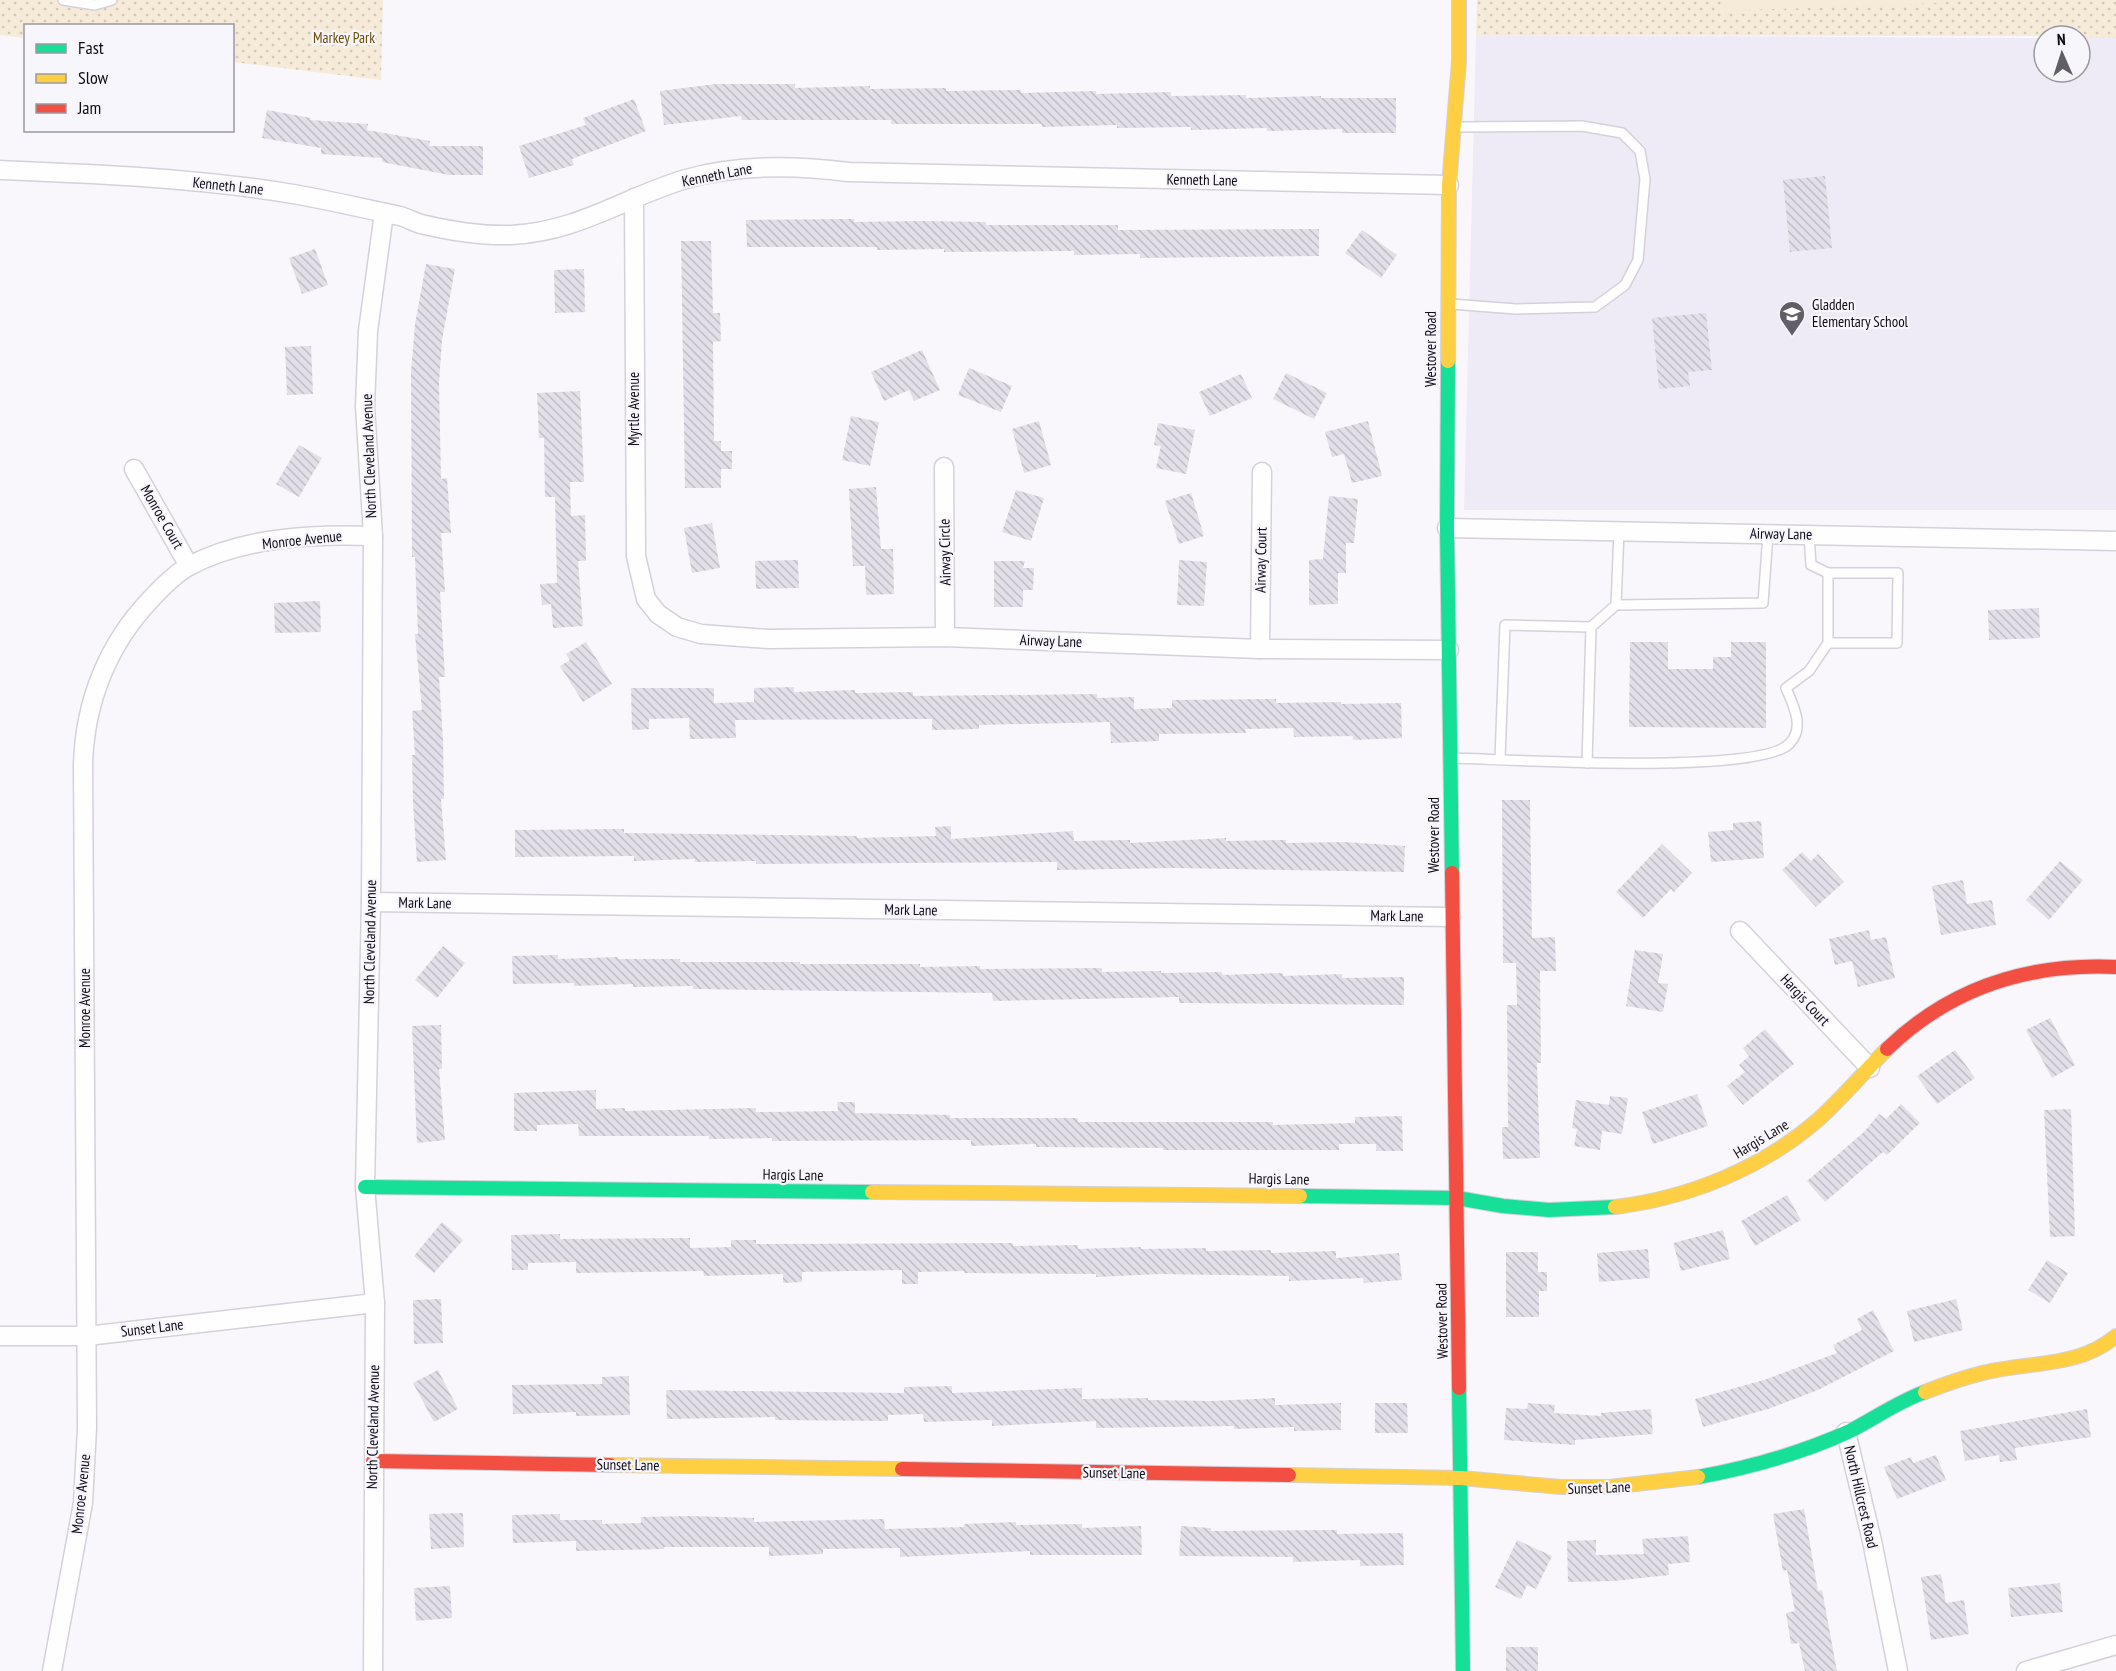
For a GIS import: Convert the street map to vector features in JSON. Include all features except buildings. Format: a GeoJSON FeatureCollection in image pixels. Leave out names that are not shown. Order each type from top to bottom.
{"type":"FeatureCollection","features":[{"type":"Feature","properties":{"kind":"street","name":"Westover Road"},"geometry":{"type":"LineString","coordinates":[[1460,0],[1459,62],[1451,128],[1449,185],[1447,528],[1463,1671]]}},
{"type":"Feature","properties":{"kind":"street","name":"Kenneth Lane"},"geometry":{"type":"LineString","coordinates":[[0,170],[204,183],[294,194],[454,231],[513,235],[550,230],[590,219],[634,198],[687,179],[723,171],[766,166],[810,167],[848,172],[1449,185]]}},
{"type":"Feature","properties":{"kind":"street","name":"Myrtle Avenue"},"geometry":{"type":"LineString","coordinates":[[634,198],[636,556],[646,599],[658,614]]}},
{"type":"Feature","properties":{"kind":"street","name":"North Cleveland Avenue"},"geometry":{"type":"LineString","coordinates":[[373,1671],[375,1303],[365,1187],[371,902],[373,536],[365,406],[368,331],[384,213]]}},
{"type":"Feature","properties":{"kind":"street","name":"Airway Circle"},"geometry":{"type":"LineString","coordinates":[[944,467],[945,638]]}},
{"type":"Feature","properties":{"kind":"street","name":"Monroe Court"},"geometry":{"type":"LineString","coordinates":[[134,468],[189,566]]}},
{"type":"Feature","properties":{"kind":"street","name":"Airway Court"},"geometry":{"type":"LineString","coordinates":[[1260,649],[1262,472]]}},
{"type":"Feature","properties":{"kind":"street","name":"Airway Lane"},"geometry":{"type":"LineString","coordinates":[[1447,528],[2116,541]]}},
{"type":"Feature","properties":{"kind":"street","name":"Monroe Avenue"},"geometry":{"type":"LineString","coordinates":[[52,1671],[83,1503],[87,1428],[83,746],[89,709],[100,674],[115,645],[144,606],[189,566],[250,546],[286,538],[330,535],[373,536]]}},
{"type":"Feature","properties":{"kind":"street","name":"Airway Lane"},"geometry":{"type":"LineString","coordinates":[[658,614],[677,627],[700,634],[768,639],[945,638],[1260,649],[1449,650]]}},
{"type":"Feature","properties":{"kind":"street","name":"Mark Lane"},"geometry":{"type":"LineString","coordinates":[[371,902],[1451,917]]}},
{"type":"Feature","properties":{"kind":"street","name":"Hargis Court"},"geometry":{"type":"LineString","coordinates":[[1740,931],[1870,1068]]}},
{"type":"Feature","properties":{"kind":"street","name":"Hargis Lane"},"geometry":{"type":"LineString","coordinates":[[365,1187],[1457,1198],[1535,1211],[1576,1212],[1617,1209],[1698,1190],[1778,1150],[1835,1105],[1917,1022],[1949,1000],[1984,984],[2021,972],[2059,966],[2116,967]]}},
{"type":"Feature","properties":{"kind":"street","name":"Sunset Lane"},"geometry":{"type":"LineString","coordinates":[[0,1336],[87,1336],[375,1303]]}},
{"type":"Feature","properties":{"kind":"street","name":"North Hillcrest Road"},"geometry":{"type":"LineString","coordinates":[[1898,1671],[1872,1541],[1846,1432],[1887,1408],[1930,1389],[1982,1372],[2028,1363],[2078,1358],[2097,1351],[2116,1336]]}},
{"type":"Feature","properties":{"kind":"street","name":"Sunset Lane"},"geometry":{"type":"LineString","coordinates":[[373,1461],[1461,1478],[1516,1486],[1571,1490],[1671,1483],[1726,1473],[1779,1458],[1846,1432]]}},
{"type":"Feature","properties":{"kind":"street"},"geometry":{"type":"LineString","coordinates":[[2026,1671],[2116,1645]]}},
{"type":"Feature","properties":{"kind":"lane"},"geometry":{"type":"LineString","coordinates":[[63,0],[95,5],[112,0]]}},
{"type":"Feature","properties":{"kind":"lane"},"geometry":{"type":"LineString","coordinates":[[1448,304],[1516,309],[1595,308],[1625,285],[1638,260],[1645,179],[1640,151],[1622,133],[1582,126],[1451,128]]}},
{"type":"Feature","properties":{"kind":"lane"},"geometry":{"type":"LineString","coordinates":[[1616,605],[1619,531]]}},
{"type":"Feature","properties":{"kind":"lane"},"geometry":{"type":"LineString","coordinates":[[1500,759],[1505,625],[1591,627],[1616,605],[1763,603],[1768,534]]}},
{"type":"Feature","properties":{"kind":"lane"},"geometry":{"type":"LineString","coordinates":[[1809,535],[1811,565],[1828,573],[1898,573],[1897,643],[1828,643]]}},
{"type":"Feature","properties":{"kind":"lane"},"geometry":{"type":"LineString","coordinates":[[1449,758],[1587,763],[1740,760],[1770,755],[1790,744],[1797,729],[1797,715],[1786,688],[1809,671],[1828,643],[1828,573]]}},
{"type":"Feature","properties":{"kind":"lane"},"geometry":{"type":"LineString","coordinates":[[1587,763],[1591,627]]}},
{"type":"Feature","properties":{"kind":"shaded area","name":"Gladden Elementary School"},"geometry":{"type":"Polygon","coordinates":[[[1476,35],[2032,38],[2032,84],[2092,84],[2092,38],[2116,38],[2116,510],[1464,510],[1476,35]]]}},
{"type":"Feature","properties":{"kind":"green space","name":"Markey Park"},"geometry":{"type":"Polygon","coordinates":[[[0,0],[383,0],[381,80],[234,62],[234,24],[24,24],[24,38],[0,35],[0,0]]]}},
{"type":"Feature","properties":{"kind":"green space"},"geometry":{"type":"Polygon","coordinates":[[[1477,0],[2116,0],[2116,38],[2092,38],[2092,24],[2032,24],[2032,36],[1476,35],[1477,0]]]}},
{"type":"Feature","properties":{"kind":"green space"},"geometry":{"type":"Polygon","coordinates":[[[1721,0],[1943,0],[1940,3],[1721,11],[1721,0]]]}},
{"type":"Feature","properties":{"kind":"traffic: fast"},"geometry":{"type":"LineString","coordinates":[[1448,361],[1447,528],[1452,873]]}},
{"type":"Feature","properties":{"kind":"traffic: fast"},"geometry":{"type":"LineString","coordinates":[[365,1187],[872,1192]]}},
{"type":"Feature","properties":{"kind":"traffic: fast"},"geometry":{"type":"LineString","coordinates":[[1300,1196],[1457,1198],[1503,1206],[1549,1210],[1615,1207]]}},
{"type":"Feature","properties":{"kind":"traffic: fast"},"geometry":{"type":"LineString","coordinates":[[1459,1388],[1463,1671]]}},
{"type":"Feature","properties":{"kind":"traffic: fast"},"geometry":{"type":"LineString","coordinates":[[1698,1477],[1736,1469],[1812,1447],[1848,1432],[1925,1392]]}},
{"type":"Feature","properties":{"kind":"traffic: slow"},"geometry":{"type":"LineString","coordinates":[[1448,361],[1449,185],[1459,61],[1459,0]]}},
{"type":"Feature","properties":{"kind":"traffic: slow"},"geometry":{"type":"LineString","coordinates":[[1615,1207],[1643,1203],[1697,1188],[1724,1178],[1774,1152],[1819,1119],[1887,1049]]}},
{"type":"Feature","properties":{"kind":"traffic: slow"},"geometry":{"type":"LineString","coordinates":[[872,1192],[1300,1196]]}},
{"type":"Feature","properties":{"kind":"traffic: slow"},"geometry":{"type":"LineString","coordinates":[[1925,1392],[1988,1372],[2074,1357],[2089,1352],[2116,1336]]}},
{"type":"Feature","properties":{"kind":"traffic: slow"},"geometry":{"type":"LineString","coordinates":[[610,1465],[902,1469]]}},
{"type":"Feature","properties":{"kind":"traffic: slow"},"geometry":{"type":"LineString","coordinates":[[1289,1475],[1461,1478],[1561,1487],[1609,1487],[1698,1477]]}},
{"type":"Feature","properties":{"kind":"traffic: jam"},"geometry":{"type":"LineString","coordinates":[[1452,873],[1459,1388]]}},
{"type":"Feature","properties":{"kind":"traffic: jam"},"geometry":{"type":"LineString","coordinates":[[1887,1049],[1937,1010],[1964,995],[1992,984],[2022,975],[2052,970],[2116,967]]}},
{"type":"Feature","properties":{"kind":"traffic: jam"},"geometry":{"type":"LineString","coordinates":[[373,1461],[610,1465]]}},
{"type":"Feature","properties":{"kind":"traffic: jam"},"geometry":{"type":"LineString","coordinates":[[902,1469],[1289,1475]]}},
{"type":"Feature","properties":{"kind":"place","name":"Gladden Elementary School"},"geometry":{"type":"Point","coordinates":[1792,337]}}]}
